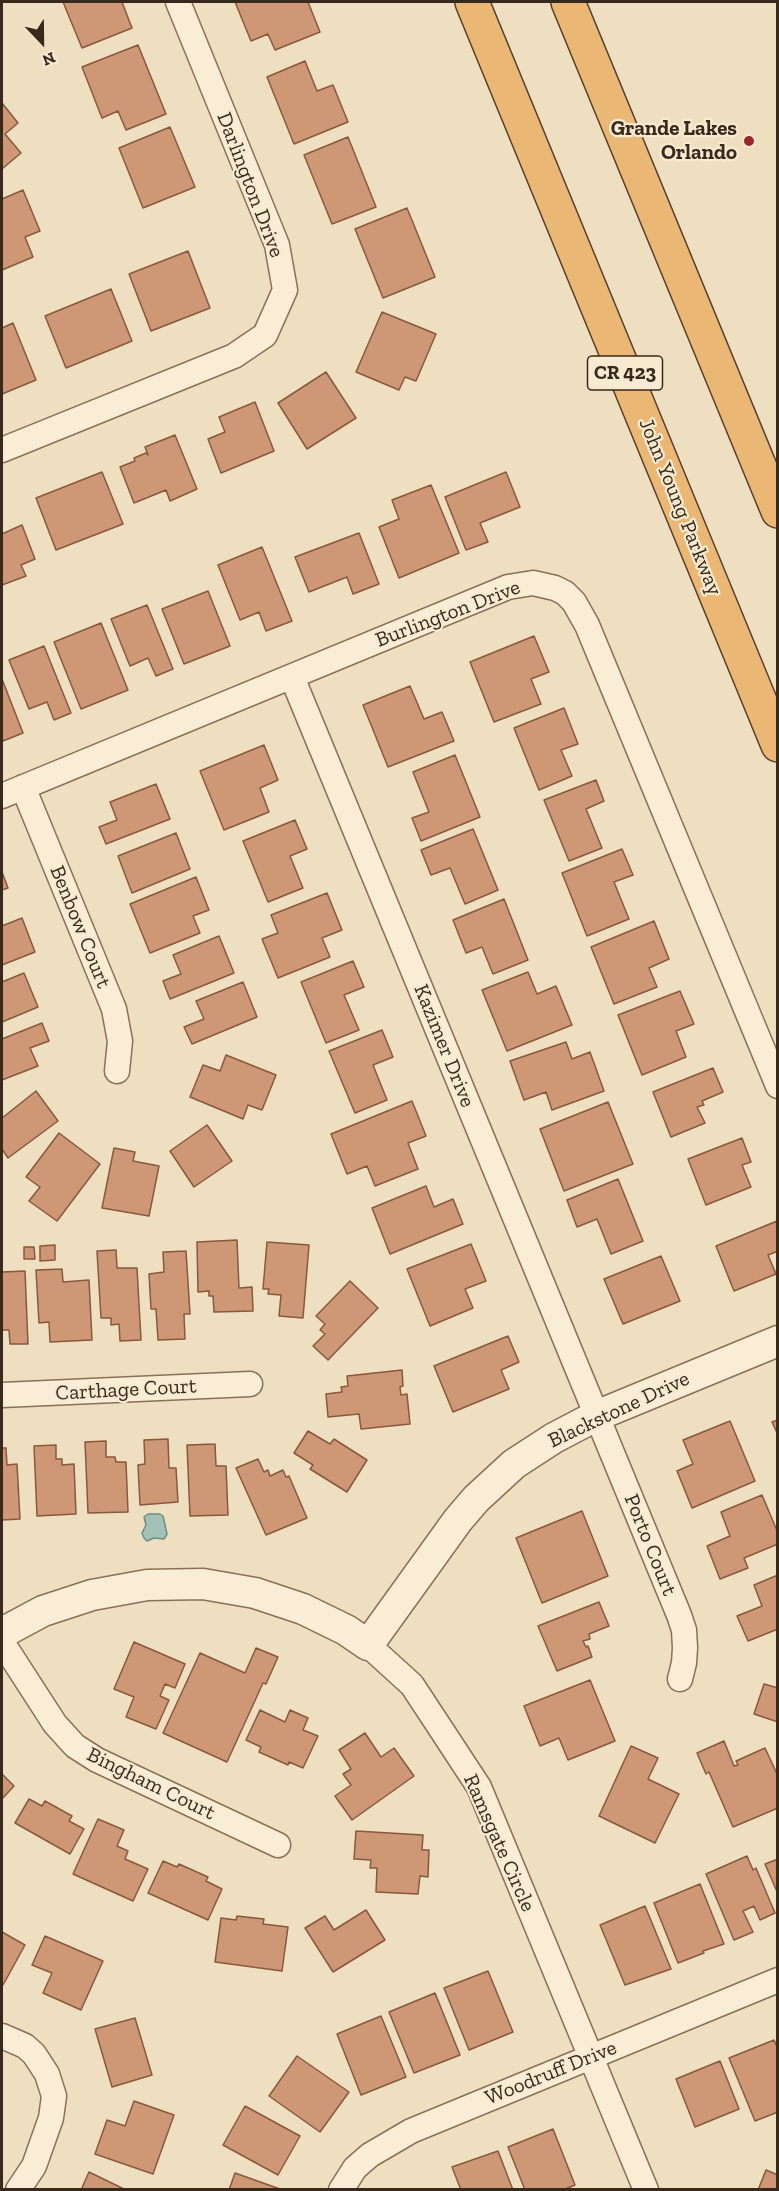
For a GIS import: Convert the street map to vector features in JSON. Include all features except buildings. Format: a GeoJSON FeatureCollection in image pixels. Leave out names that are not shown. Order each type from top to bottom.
{"type":"FeatureCollection","features":[{"type":"Feature","properties":{"kind":"highway","name":"John Young Parkway"},"geometry":{"type":"LineString","coordinates":[[472,2],[777,745]]}},
{"type":"Feature","properties":{"kind":"highway"},"geometry":{"type":"LineString","coordinates":[[568,2],[777,512]]}},
{"type":"Feature","properties":{"kind":"street","name":"Darlington Drive"},"geometry":{"type":"LineString","coordinates":[[2,450],[234,356],[265,335],[285,290],[277,245],[178,2]]}},
{"type":"Feature","properties":{"kind":"street","name":"Burlington Drive"},"geometry":{"type":"LineString","coordinates":[[12,792],[508,587],[533,583],[544,584],[565,593],[574,602],[587,625],[777,1086]]}},
{"type":"Feature","properties":{"kind":"street","name":"Kazimer Drive"},"geometry":{"type":"LineString","coordinates":[[292,676],[596,1416]]}},
{"type":"Feature","properties":{"kind":"street","name":"Benbow Court"},"geometry":{"type":"LineString","coordinates":[[12,792],[114,1010],[120,1041],[117,1071]]}},
{"type":"Feature","properties":{"kind":"street","name":"Blackstone Drive"},"geometry":{"type":"LineString","coordinates":[[368,1645],[441,1541],[476,1499],[495,1480],[534,1450],[596,1416],[777,1341]]}},
{"type":"Feature","properties":{"kind":"street","name":"Carthage Court"},"geometry":{"type":"LineString","coordinates":[[2,1395],[250,1384]]}},
{"type":"Feature","properties":{"kind":"street","name":"Porto Court"},"geometry":{"type":"LineString","coordinates":[[596,1416],[684,1630],[685,1656],[680,1679]]}},
{"type":"Feature","properties":{"kind":"street","name":"Ramsgate Circle"},"geometry":{"type":"LineString","coordinates":[[2,1633],[43,1611],[92,1595],[147,1585],[203,1584],[255,1593],[296,1606],[346,1630],[368,1645],[412,1685],[478,1787],[646,2190]]}},
{"type":"Feature","properties":{"kind":"street","name":"Bingham Court"},"geometry":{"type":"LineString","coordinates":[[2,1642],[55,1724],[75,1746],[97,1760],[278,1845]]}},
{"type":"Feature","properties":{"kind":"street","name":"Woodruff Drive"},"geometry":{"type":"LineString","coordinates":[[341,2190],[355,2168],[396,2138],[777,1980]]}},
{"type":"Feature","properties":{"kind":"street"},"geometry":{"type":"LineString","coordinates":[[2,2036],[25,2046],[34,2054],[47,2074],[54,2096],[51,2118],[34,2166],[18,2190]]}},
{"type":"Feature","properties":{"kind":"water"},"geometry":{"type":"Polygon","coordinates":[[[148,1514],[163,1516],[167,1534],[164,1539],[154,1538],[147,1541],[144,1538],[142,1533],[146,1525],[144,1517],[148,1514]]]}},
{"type":"Feature","properties":{"kind":"place","name":"Grande Lakes Orlando"},"geometry":{"type":"Point","coordinates":[749,141]}}]}
